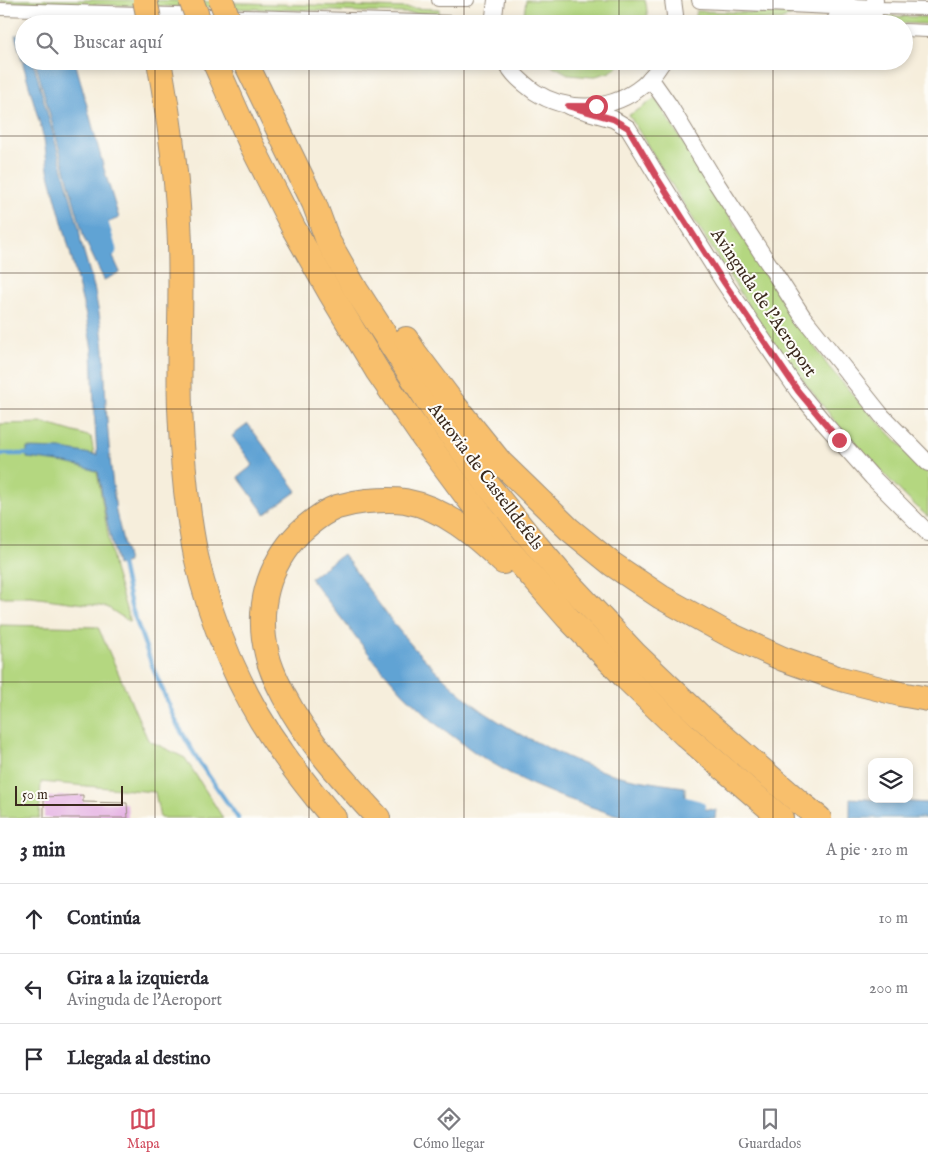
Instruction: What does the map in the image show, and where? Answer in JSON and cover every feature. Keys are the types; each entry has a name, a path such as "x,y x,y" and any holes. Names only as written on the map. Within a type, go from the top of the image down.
{"highway":[{"path":"145,0 148,15"},
{"path":"191,0 197,15"},
{"path":"221,0 227,15"},
{"path":"161,70 169,116 178,194 180,246 180,407 186,490 196,556 208,602 242,687 266,731 300,777 334,818"},
{"name":"Autovia de Castelldefels","path":"218,70 251,144 294,229 331,294 378,372 465,494 506,547 568,618 626,678 685,735 781,818"},
{"name":"Autovia de Castelldefels","path":"248,70 314,203 328,241 356,290 442,423 487,484 571,586 635,654 701,717 819,818"},
{"path":"314,203 340,235 415,353 455,406 500,462 569,530 612,564 661,597 726,633 783,659 837,678 928,699"},
{"path":"378,818 349,787 318,749 293,713 275,679 267,656 262,630 263,608 267,588 274,568 295,538 311,522 336,508 362,502 383,500 405,501 430,508 481,540 520,578 568,618"}],"street":[{"path":"438,0 468,0"},
{"path":"494,15 496,0"},
{"path":"673,0 675,15"},
{"path":"700,0 864,11 928,9"},
{"path":"0,10 189,15"},
{"path":"846,15 864,11"},
{"path":"913,30 928,31"},
{"name":"Avinguda de l'Aeroport","path":"512,70 523,84 545,98 613,119 628,128 723,281 798,391 872,477 928,533"},
{"path":"568,106 596,106 620,100 638,89 656,70"},
{"name":"Avinguda de l'Aeroport","path":"650,78 669,105 716,184 803,317 882,416 928,463"}],"green space":[{"path":"0,0 148,0 439,9 439,14 0,2"},
{"path":"526,0 645,0 647,12 647,15 524,15"},
{"path":"696,11 794,14 792,15 696,15"},
{"path":"913,17 928,17 928,24 913,24"},
{"path":"561,70 613,70 592,77 570,75"},
{"path":"655,98 788,309 828,366 861,404 928,473 928,517 905,496 837,424 762,327 629,115"},
{"path":"44,423 91,437 114,569 130,622 107,607 31,597 0,597 0,424"},
{"path":"0,625 98,627 148,740 185,758 223,818 160,818 155,792 41,782 39,818 0,818"}],"water":[{"path":"25,70 35,70 79,228 101,324 110,459 116,512 128,562 117,565 98,472 72,464 27,458 27,448 62,449 97,455 92,350 86,316 48,170 44,139"},
{"path":"37,70 77,70 119,218 99,226 120,272 104,280 84,238"},
{"path":"248,424 297,491 265,514 238,477 253,465 232,436"},
{"path":"343,554 404,637 448,682 484,712 533,741 596,769 629,778 685,787 685,807 716,810 715,818 633,818 609,813 559,796 521,780 477,754 436,724 403,693 373,659 310,578"},
{"path":"850,798 868,799 868,803 928,803 928,818 850,818"}],"building":[{"path":"83,795 83,802 127,803 128,818 44,818 44,797"}],"waterway":[{"path":"96,207 109,250"},
{"path":"0,454 31,454"},
{"path":"121,560 131,606 152,665 177,724 199,762 238,818"},
{"path":"665,799 698,808"}],"route":[{"path":"596,106 568,106 613,119 628,128 723,281 798,391 839,440"}]}
